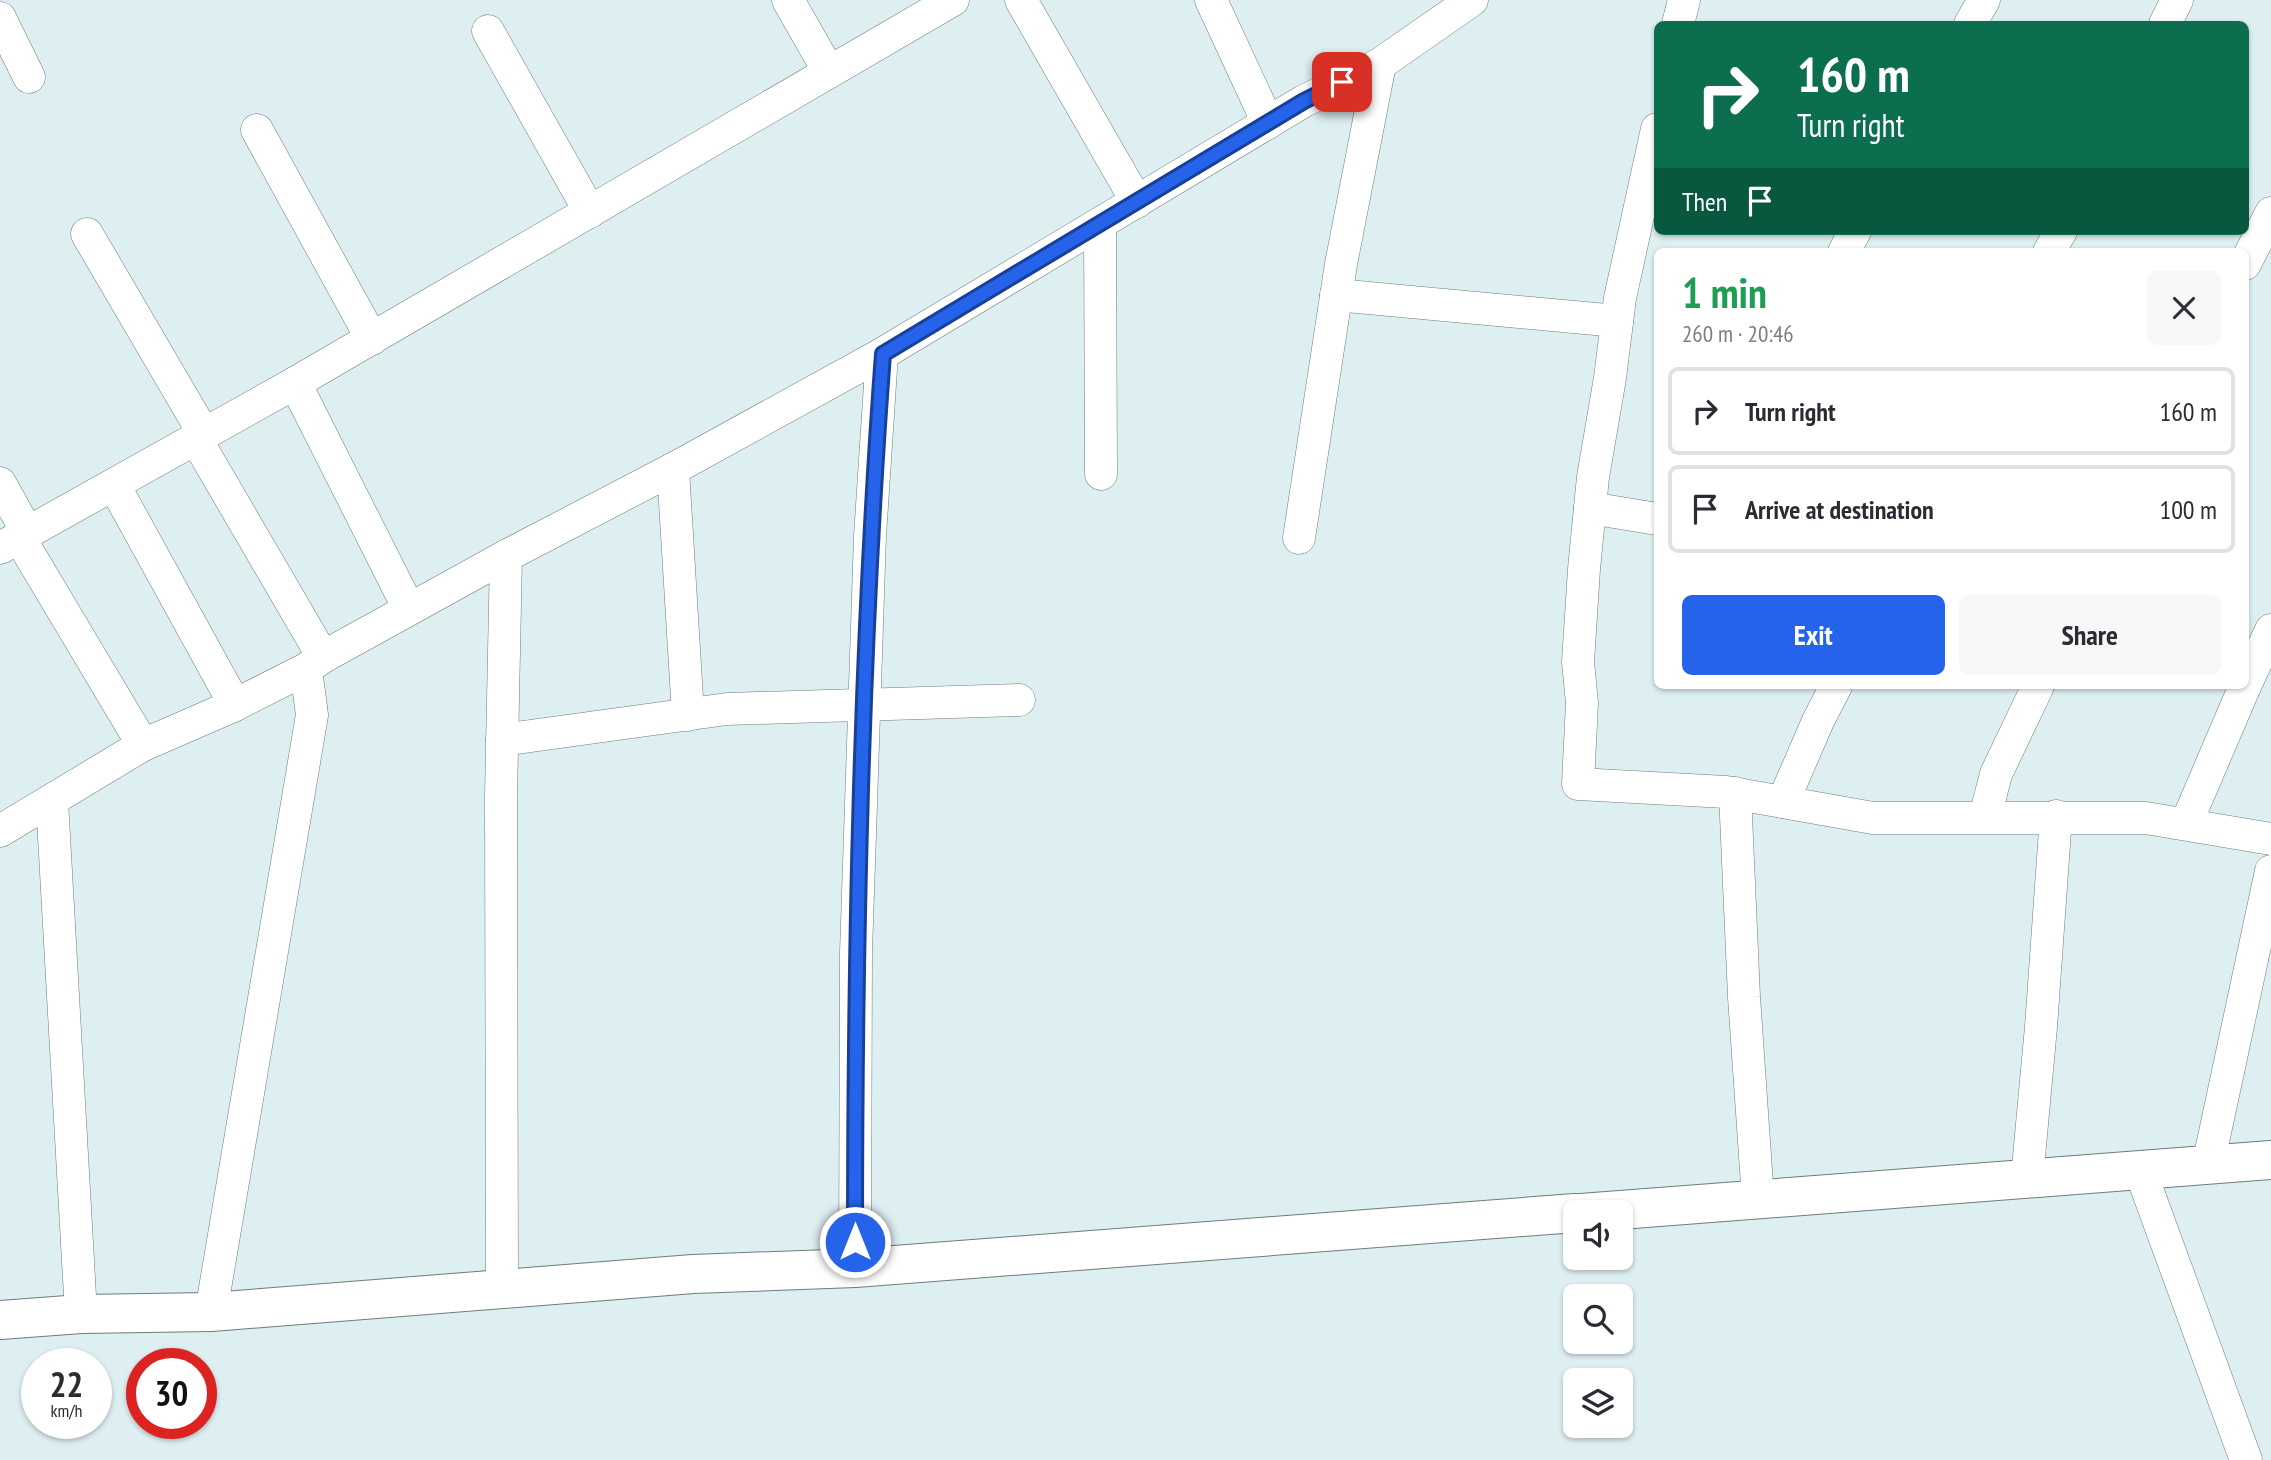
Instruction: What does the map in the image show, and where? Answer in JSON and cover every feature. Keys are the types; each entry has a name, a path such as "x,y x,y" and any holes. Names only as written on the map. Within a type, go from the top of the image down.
{"street":[{"path":"788,0 829,72"},
{"path":"1021,0 1138,202"},
{"path":"1211,0 1268,123"},
{"path":"0,831 143,745 235,705 883,354 1304,101 1380,64 1472,0"},
{"path":"1679,21 1684,0"},
{"path":"1972,21 1984,0"},
{"path":"2166,21 2177,0"},
{"path":"16,539 372,339 829,72 933,5"},
{"path":"0,18 29,77"},
{"path":"488,32 590,212"},
{"path":"1298,538 1336,295 1380,64"},
{"path":"257,131 372,339"},
{"path":"1654,143 1620,298 1590,508 1578,662 1582,703 1578,784 1735,793 1874,818 2146,818 2271,839"},
{"path":"2249,256 2271,213"},
{"path":"1100,225 1101,474"},
{"path":"88,234 200,437 314,663 312,715 211,1312"},
{"path":"1336,295 1617,321"},
{"path":"855,1268 856,953 870,536 883,354"},
{"path":"295,383 409,609"},
{"path":"673,469 688,715"},
{"path":"0,483 16,539 143,745"},
{"path":"114,485 235,705"},
{"path":"1590,508 1654,519"},
{"path":"502,1291 502,740 506,556"},
{"path":"2249,677 2271,630"},
{"path":"1783,802 1834,689"},
{"path":"1985,817 1996,774 2037,689"},
{"path":"2186,824 2244,689"},
{"path":"502,740 727,709 1019,700"},
{"path":"1735,793 1744,997 1758,1199"},
{"path":"52,800 81,1314"},
{"path":"2027,1178 2056,816"},
{"path":"2208,1165 2271,871"},
{"path":"1633,1209 2271,1160"},
{"path":"2140,1170 2246,1460"},
{"path":"0,1320 81,1314 211,1312 693,1274 855,1268 1563,1214"}],"route":[{"path":"855,1242 856,953 870,536 883,354 1304,101 1342,82"}]}
